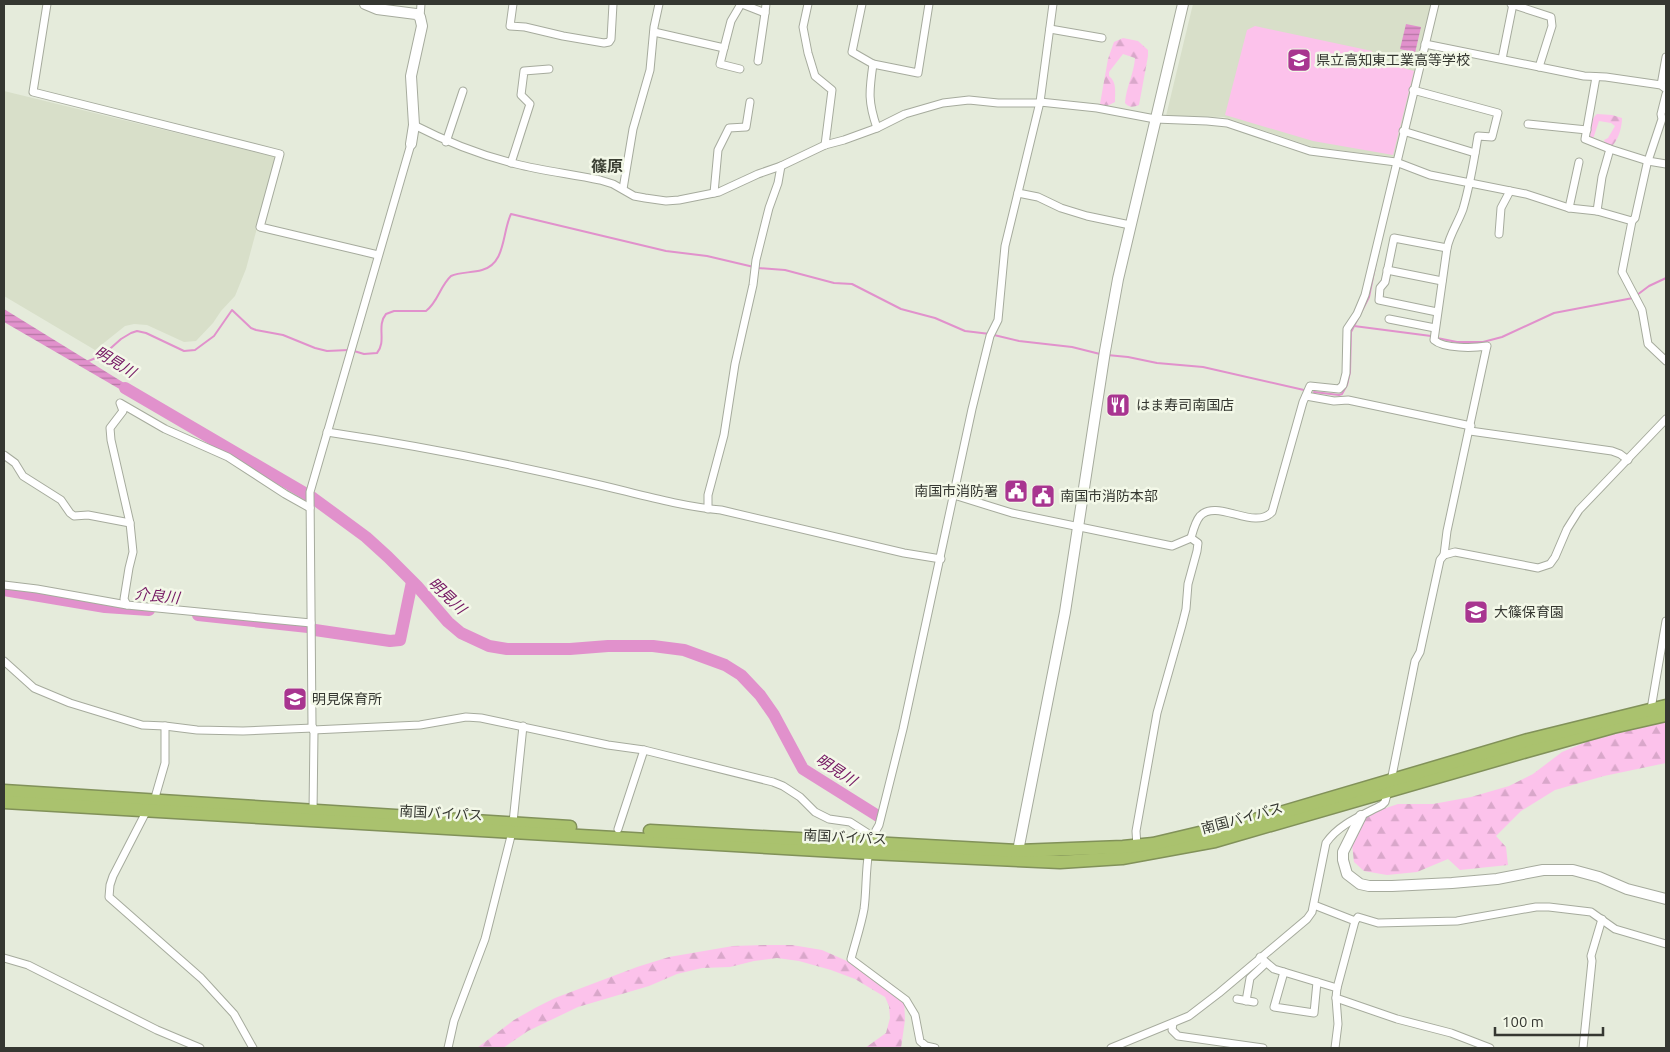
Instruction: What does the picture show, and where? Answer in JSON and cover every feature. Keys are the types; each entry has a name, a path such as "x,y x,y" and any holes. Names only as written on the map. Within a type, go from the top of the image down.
{"highway":[{"name":"南国バイパス","path":"1389,787 1528,740 1666,706"},
{"name":"南国バイパス","path":"512,828 618,829 871,844 1017,856 1060,862 1138,850 1666,715"},
{"name":"南国バイパス","path":"4,791 151,806"},
{"name":"南国バイパス","path":"4,802 151,806 512,828 871,844"}],"street":[{"path":"47,4 33,92 280,154 260,226 378,255"},
{"path":"364,4 377,9 416,14 420,17"},
{"path":"313,816 310,492 411,144 414,125 410,84 422,26 420,17 421,4"},
{"path":"513,4 510,26 525,27 604,43 609,42 611,38 613,4"},
{"path":"623,189 633,129 650,70 659,4"},
{"path":"740,69 720,64 731,21 741,4 765,13"},
{"path":"758,61 766,4"},
{"path":"808,4 803,27 808,53 815,76 832,90 825,145"},
{"path":"862,4 852,52 873,64 918,73 930,4"},
{"path":"935,1048 926,1046 920,1041 915,1015 906,1000 851,959 864,909 871,844 882,816 991,334 998,320 1005,246 1040,102 1053,4"},
{"path":"1017,856 1065,612 1104,354 1118,279 1183,4"},
{"path":"954,496 1012,513 1172,546 1191,538 1196,523 1207,512 1219,511 1258,519 1267,517 1272,512 1310,386 1339,389 1343,385 1347,368 1347,329 1357,314 1365,295 1435,4"},
{"path":"1502,60 1512,4 1550,17 1552,26 1540,67"},
{"path":"1050,29 1102,38"},
{"path":"654,32 724,48"},
{"path":"1425,44 1584,76 1606,76 1664,87 1666,57"},
{"path":"873,64 869,91 870,107 877,128"},
{"path":"511,163 530,104 521,95 524,71 549,69"},
{"path":"1596,77 1585,139 1648,161 1666,164"},
{"path":"446,142 463,90"},
{"path":"1111,1048 1189,1016 1308,919 1314,905 1326,844 1342,826 1382,805 1389,787 1415,661 1420,652 1440,560 1444,555 1447,531 1471,428 1487,346 1449,346 1434,340 1447,248 1449,238 1459,219 1469,183 1478,136 1492,137 1498,113 1414,90"},
{"path":"1666,94 1661,114 1662,118 1648,161 1635,218 1632,221 1622,270 1624,278 1643,314 1648,344 1666,361"},
{"path":"414,125 446,142 511,163 600,180 623,189 634,196 666,201 714,193 781,166 825,145 877,128 905,114 942,104 969,100 998,103 1040,102 1097,108 1155,119 1208,120 1227,123 1310,151 1396,162 1430,175 1526,194 1569,208 1597,211 1632,221"},
{"path":"714,193 718,150 729,128 746,127 750,102"},
{"path":"1528,124 1587,130"},
{"path":"1403,131 1475,153"},
{"path":"1597,211 1602,177 1610,149"},
{"path":"1569,208 1579,162"},
{"path":"708,508 708,494 724,436 735,364 753,285 755,267 781,166"},
{"path":"1499,234 1502,208 1510,191"},
{"path":"1018,193 1038,197 1061,208 1087,216 1130,225"},
{"path":"1437,312 1379,300 1380,288 1385,282 1394,238 1447,248"},
{"path":"1387,270 1442,281"},
{"path":"1389,319 1435,328"},
{"path":"1306,396 1334,401 1348,400 1471,428 1612,451 1628,460"},
{"path":"127,605 124,599 133,552 130,523 110,434 112,422 123,411 120,403 165,429 228,457 285,494 310,505"},
{"path":"1444,555 1455,552 1538,568 1546,566 1555,557 1567,529 1579,510 1666,419"},
{"path":"326,432 427,448 691,506 721,510 904,553 941,559"},
{"path":"4,455 16,463 24,476 61,500 74,516 88,515 130,523"},
{"path":"1138,850 1136,831 1157,712 1186,609 1188,584 1197,551 1198,543 1191,538"},
{"path":"4,585 127,605 311,623"},
{"path":"1651,709 1666,621"},
{"path":"4,661 34,688 70,703 142,725 196,730 243,731 420,725 466,717 523,726 644,750 773,782 800,797 815,812 829,819 850,822 871,844"},
{"path":"165,726 165,763 151,806 113,876 109,896 201,978 234,1014 254,1048"},
{"path":"448,1048 454,1021 484,939 512,828 523,726"},
{"path":"618,829 644,750"},
{"path":"1361,816 1343,852 1342,860 1347,874 1360,884 1392,886 1452,883 1497,879 1543,870 1565,870 1585,872 1627,889 1666,899"},
{"path":"1314,905 1354,921"},
{"path":"1336,1048 1338,1024 1337,988 1354,921 1358,917 1378,924 1457,920 1549,906 1591,912 1615,929 1666,944"},
{"path":"1582,1048 1592,962 1591,956 1602,919"},
{"path":"1260,957 1274,968 1337,988"},
{"path":"4,958 28,965 157,1030 200,1048"},
{"path":"1237,999 1250,1002 1250,978 1266,963"},
{"path":"1284,972 1274,1007 1314,1013 1317,982"},
{"path":"1336,998 1396,1018 1451,1032 1490,1048"},
{"path":"1173,1023 1172,1030 1178,1036 1263,1048"}],"shaded area":[{"name":"県立高知東工業高等学校","path":"1193,4 1433,4 1395,157 1313,147 1224,117 1166,116"},
{"path":"1406,24 1421,27 1415,53 1400,49"},
{"path":"4,91 276,157 246,269 235,296 196,341 184,342 147,325 134,324 125,326 95,350 4,296"},
{"path":"4,309 142,394 135,398 4,322"}],"green space":[{"path":"1255,26 1372,51 1371,59 1414,71 1393,155 1313,141 1225,115 1247,30"},
{"path":"1123,38 1138,41 1148,50 1139,105 1131,107 1125,103 1135,58 1123,54 1109,72 1109,76 1114,84 1115,102 1105,107 1100,104 1108,59 1114,42"},
{"path":"1597,114 1622,118 1619,134 1612,146 1606,145 1604,140 1608,138 1615,126 1611,123 1599,121 1593,139 1589,137 1591,124"},
{"path":"1666,721 1666,763 1604,776 1555,790 1521,811 1496,836 1506,847 1508,865 1460,870 1448,859 1417,872 1387,875 1364,871 1354,862 1352,844 1359,826 1371,813 1398,804 1433,804 1471,797 1509,786 1533,774 1562,752 1589,741"},
{"path":"792,945 822,950 874,973 893,985 904,998 905,1020 901,1048 865,1048 886,1033 890,1018 889,1006 885,997 855,979 831,970 799,961 777,958 730,967 702,968 677,974 649,986 578,1007 528,1031 503,1048 477,1048 514,1020 535,1008 555,998 637,967 669,957 733,946"}],"waterway":[{"path":"354,351 364,354 377,353 381,344 382,323 386,314 394,311 426,311 451,276 490,267 499,254 511,214 666,251 707,256 758,268 785,270 834,283 852,284 901,309 935,318 965,331 990,334"},
{"path":"1314,392 1339,395 1342,394 1347,385 1350,372 1351,332 1369,297 1376,262"},
{"path":"1437,338 1457,342 1483,342 1502,337 1554,313 1633,298 1649,286 1666,278"},
{"path":"86,362 103,355 121,339 137,331 146,333 184,351 195,350 214,336 232,310 251,328 256,330 283,335 327,351 349,350"},
{"path":"1354,326 1431,336"},
{"path":"994,335 1019,341 1072,347 1100,354"},
{"path":"1107,355 1157,363 1203,367 1304,390"},
{"name":"明見川","path":"125,388 313,498 366,537 388,557 417,586 448,622 461,633 489,646 507,649 653,646 684,650 725,665 741,675 760,695 774,715 803,769 878,816"},
{"name":"介良川","path":"315,630 390,641 400,640 412,582"},
{"name":"介良川","path":"4,590 105,607 149,610"},
{"name":"介良川","path":"198,615 308,627"}],"place":[{"name":"県立高知東工業高等学校","path":"1299,60"},
{"name":"はま寿司南国店","path":"1118,405"},
{"name":"南国市消防署","path":"1016,491"},
{"name":"南国市消防本部","path":"1043,496"},
{"name":"大篠保育園","path":"1476,612"},
{"name":"明見保育所","path":"295,699"}],"district":[{"name":"篠原","path":"607,166"}]}
